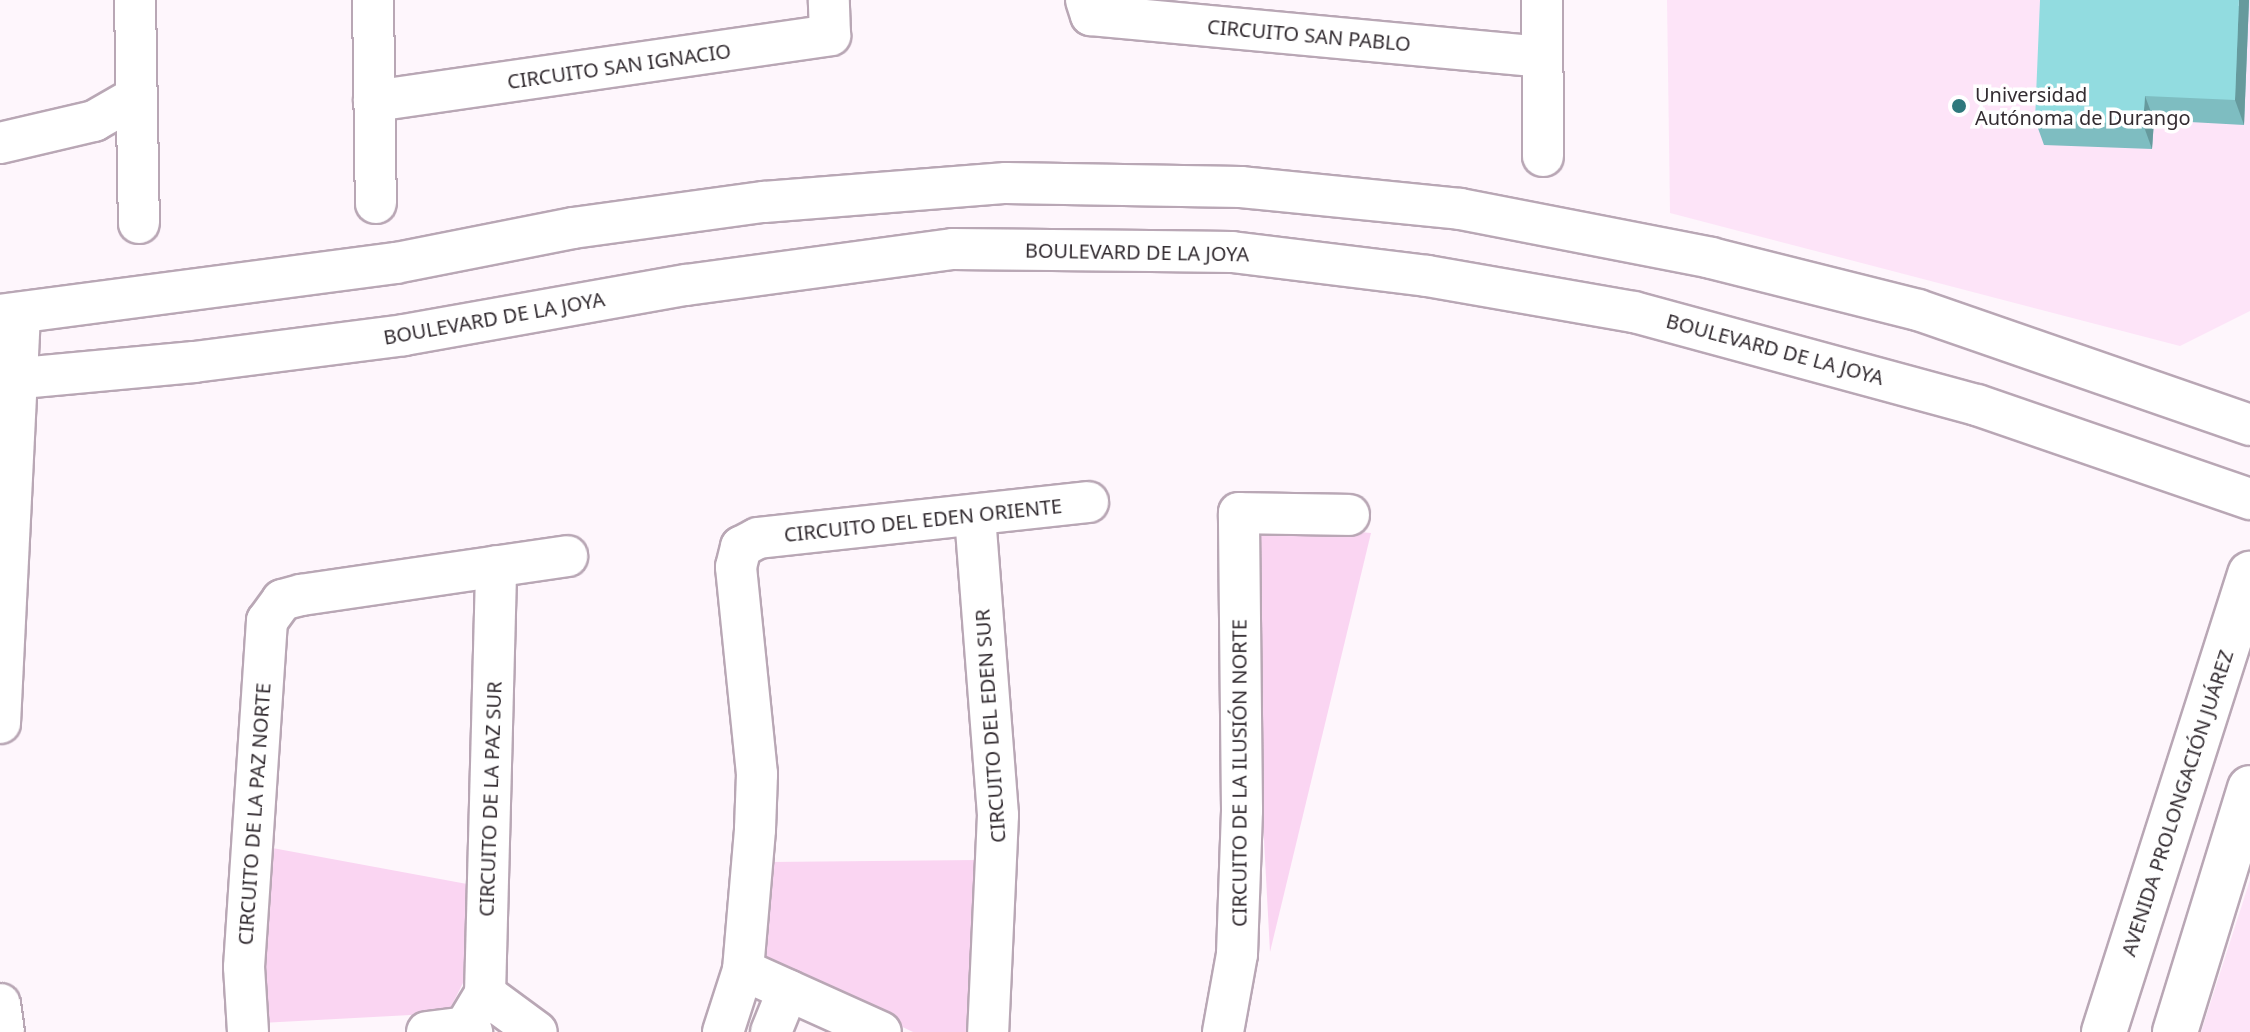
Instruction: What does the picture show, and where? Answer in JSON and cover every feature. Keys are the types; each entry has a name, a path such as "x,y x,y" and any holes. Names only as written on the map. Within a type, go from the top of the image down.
{"main road":[{"name":"AVENIDA PROLONGACIÓN JUÁREZ","path":"2104,1032 2250,574"},
{"path":"2175,1032 2250,788"}],"street":[{"path":"135,0 139,223"},
{"path":"373,0 376,203"},
{"name":"CIRCUITO SAN IGNACIO","path":"374,101 830,35 829,0"},
{"name":"CIRCUITO SAN PABLO","path":"1086,0 1091,15 1542,57"},
{"path":"1542,0 1543,156"},
{"path":"0,143 94,121 136,97"},
{"path":"0,723 10,314 396,263 573,228 764,202 1006,183 1227,186 1339,193 1460,209 1711,258 1918,310 2250,425"},
{"name":"BOULEVARD DE LA JOYA","path":"8,379 194,362 404,335 686,285 953,249 1232,252 1427,276 1634,312 1977,405 2250,499"},
{"name":"CIRCUITO DEL EDEN ORIENTE","path":"743,970 757,774 736,555 758,538 1088,502"},
{"name":"CIRCUITO DE LA ILUSIÓN NORTE","path":"1223,1032 1237,954 1242,810 1239,513 1349,515"},
{"name":"CIRCUITO DEL EDEN SUR","path":"975,516 998,815 988,1032"},
{"path":"496,566 567,556"},
{"name":"CIRCUITO DE LA PAZ NORTE","path":"248,1032 244,967 267,621 282,600 496,566"},
{"name":"CIRCUITO DE LA PAZ SUR","path":"462,1021 496,566"},
{"path":"723,1032 743,970 881,1032"},
{"path":"771,1032 788,990"},
{"path":"0,1004 4,1032"},
{"path":"462,1021 537,1032"}],"shaded area":[{"name":"Universidad Autónoma de Durango","path":"1667,0 2250,0 2250,311 2180,346 1670,213"},
{"path":"1247,522 1371,533 1270,952"},
{"path":"267,847 467,884 463,983 448,1013 261,1023"},
{"path":"977,860 966,1032 913,1032 760,959 769,862"},
{"path":"2250,880 2250,1032 2201,1032"}],"building":[{"path":"2040,0 2239,0 2235,100 2145,96 2143,124 2035,120"}],"place":[{"name":"Universidad Autónoma de Durango","path":"1959,106"}]}
